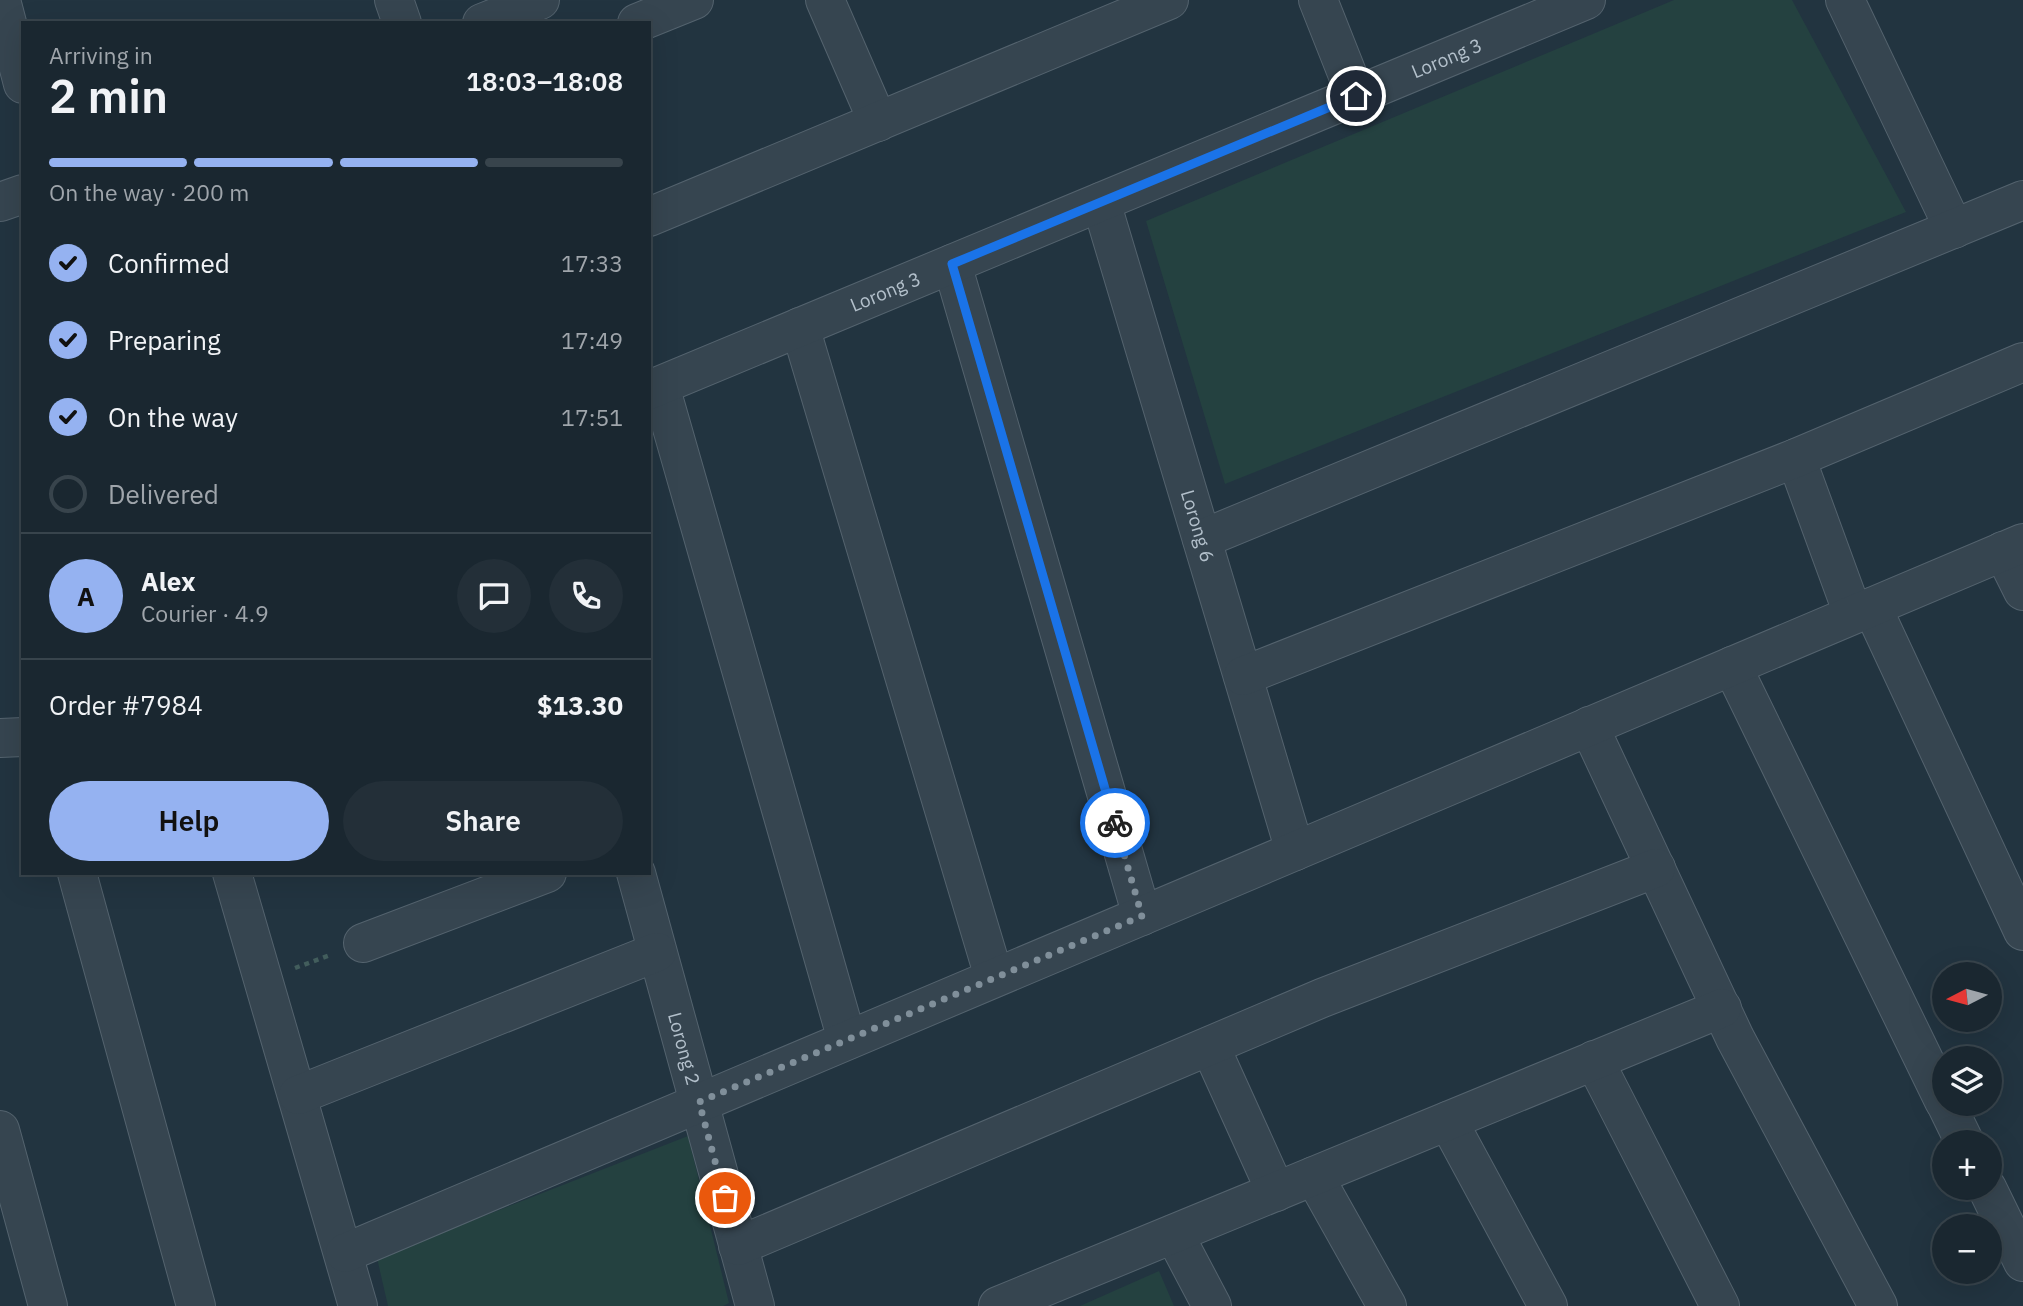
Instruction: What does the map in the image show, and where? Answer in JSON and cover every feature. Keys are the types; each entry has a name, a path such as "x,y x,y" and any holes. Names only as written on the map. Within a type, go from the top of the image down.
{"street":[{"path":"394,0 401,21"},
{"path":"487,21 540,0"},
{"path":"642,21 694,0"},
{"path":"825,0 878,122"},
{"path":"651,216 1169,0"},
{"path":"1318,0 1356,96"},
{"name":"Lorong 3","path":"654,388 1586,0"},
{"path":"1845,0 1954,229"},
{"path":"11,3 21,70"},
{"path":"0,202 21,195"},
{"path":"1202,539 2023,200"},
{"name":"Lorong 6","path":"1101,202 1295,851"},
{"path":"952,264 1142,916"},
{"path":"800,327 994,977"},
{"path":"1242,676 1796,457 2023,362"},
{"path":"654,388 847,1040"},
{"path":"1796,457 1862,611 2023,931"},
{"path":"345,1253 2013,547 2023,590"},
{"path":"1732,666 1932,1076"},
{"path":"1589,726 1722,1008 1878,1306"},
{"path":"0,738 21,737"},
{"path":"738,1247 1321,998 1656,868"},
{"path":"78,875 196,1306"},
{"path":"233,875 345,1253 358,1306"},
{"path":"363,943 542,875"},
{"name":"Lorong 2","path":"637,875 755,1306"},
{"path":"298,1095 657,952"},
{"path":"998,1306 1722,1008"},
{"path":"1210,1046 1276,1192"},
{"path":"1594,1060 1720,1306"},
{"path":"1448,1121 1548,1306"},
{"path":"0,1130 48,1306"},
{"path":"1314,1176 1387,1306"},
{"path":"1993,1200 2023,1262"},
{"path":"1174,1234 1212,1306"}],"path":[{"path":"263,979 363,943"}],"green space":[{"path":"1674,0 1792,0 1906,212 1225,484 1146,221"},
{"path":"688,1136 729,1303 723,1306 388,1306 377,1258"},
{"path":"1159,1271 1174,1306 1080,1306"}],"way so far":[{"path":"725,1198 699,1102 1142,916 1115,823"}],"route":[{"path":"1115,823 952,264 1356,96"}]}
